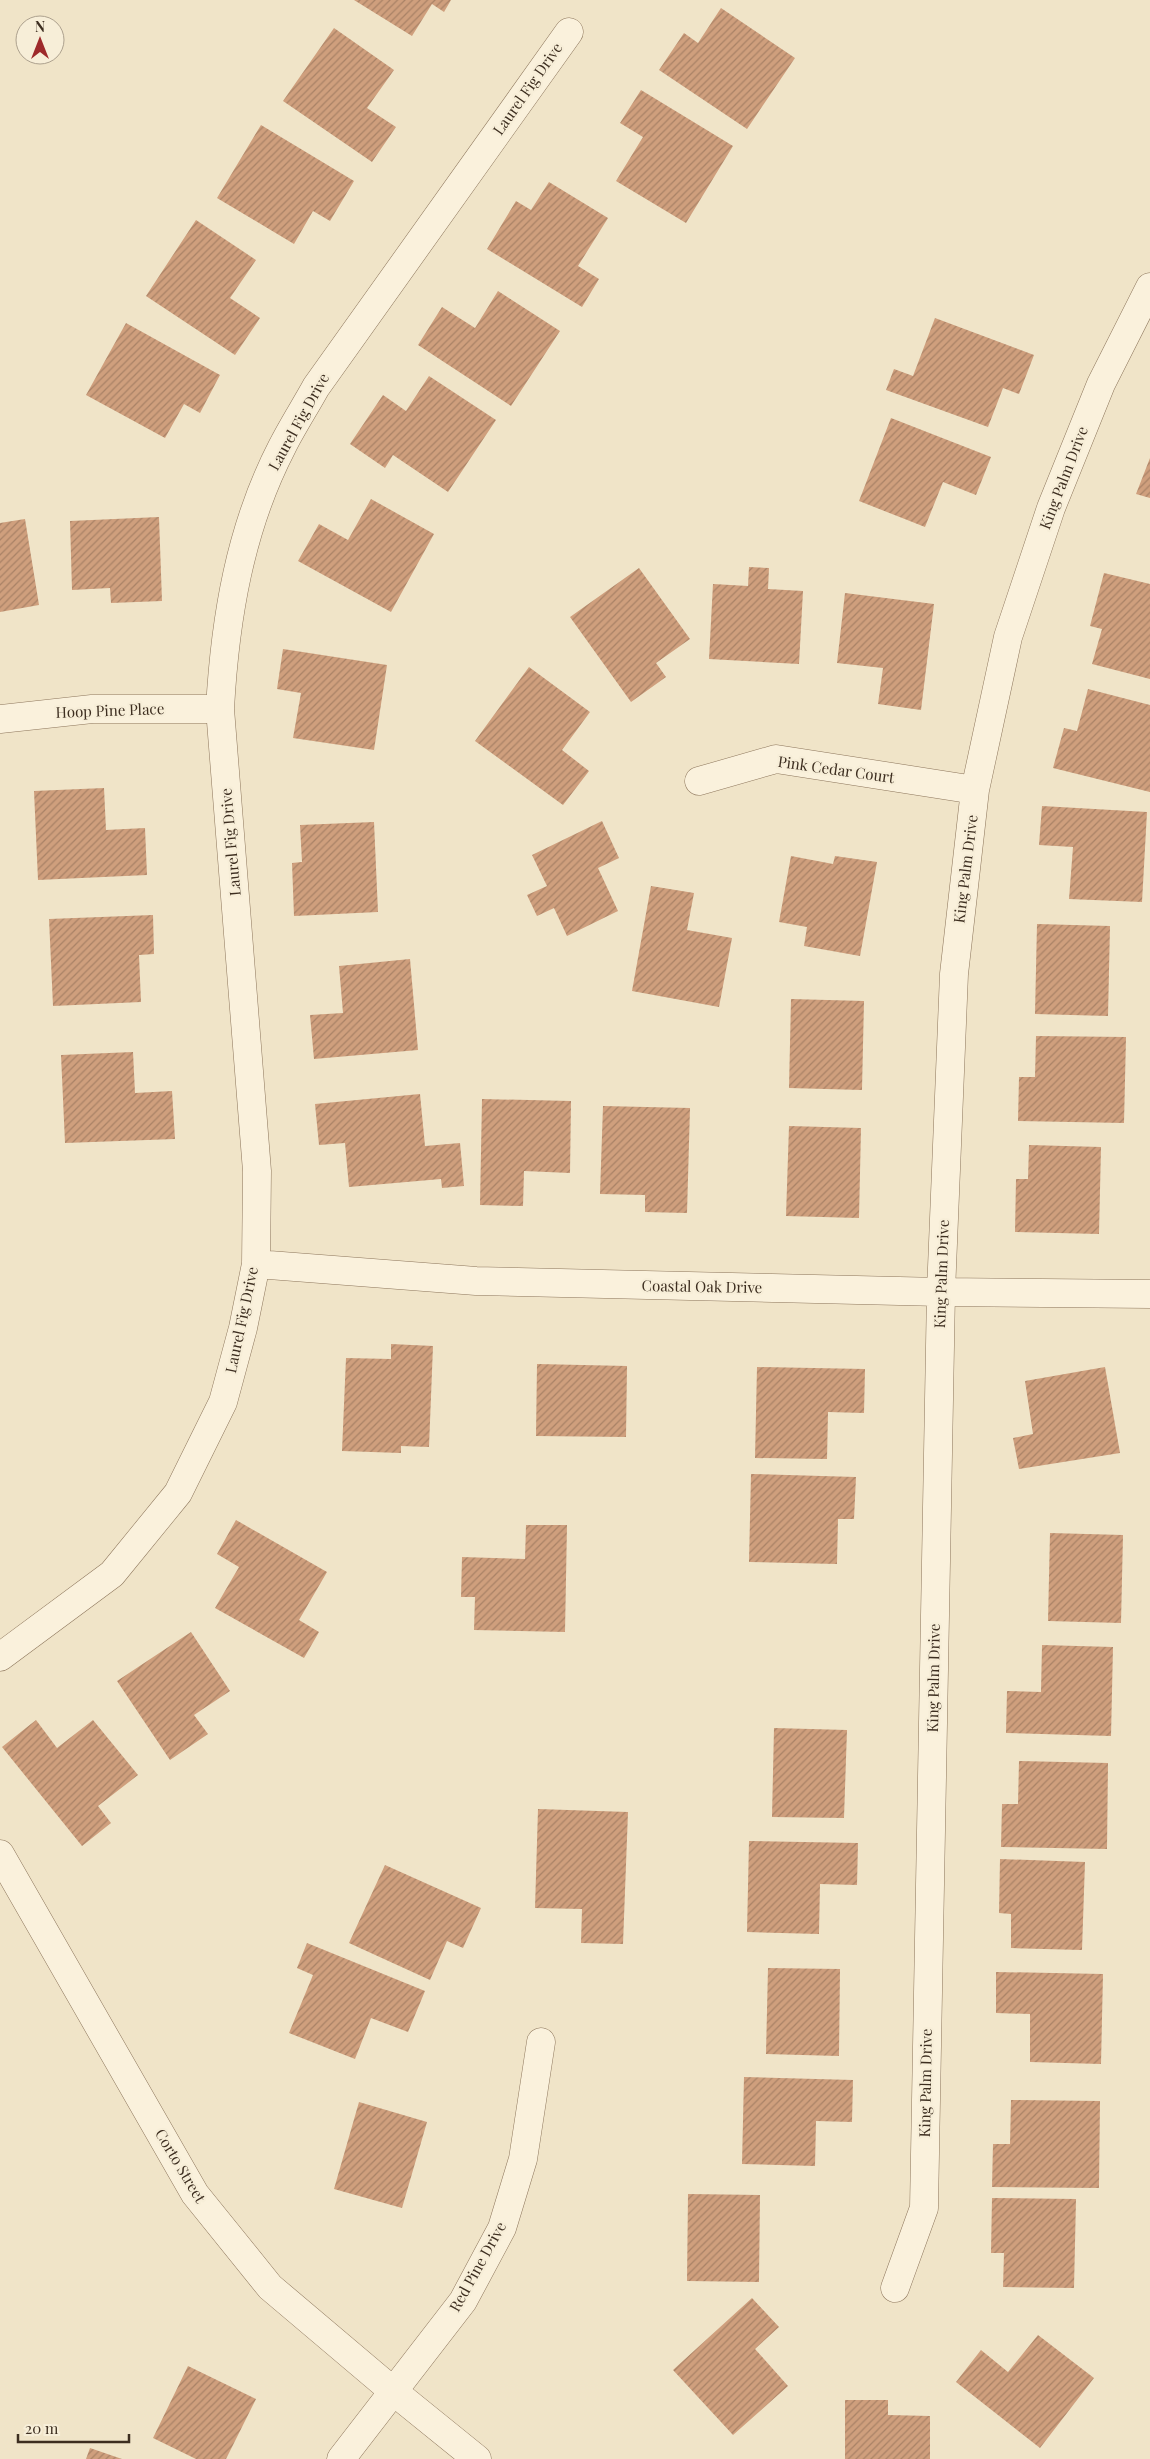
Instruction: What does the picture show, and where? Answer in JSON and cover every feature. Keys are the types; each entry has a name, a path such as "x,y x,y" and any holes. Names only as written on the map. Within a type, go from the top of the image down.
{"street":[{"name":"Laurel Fig Drive","path":"0,1657 112,1574 178,1493 223,1402 243,1328 256,1264 257,1171 220,709 224,647 235,578 258,502 282,448 316,387 569,32"},
{"name":"King Palm Drive","path":"895,2288 924,2208 941,1292 954,974 975,790 1008,637 1051,508 1101,384 1150,287"},
{"name":"Hoop Pine Place","path":"0,719 92,709 220,709"},
{"name":"Pink Cedar Court","path":"698,781 776,759 975,790"},
{"name":"Coastal Oak Drive","path":"256,1264 476,1281 941,1292 1150,1294"},
{"name":"Corto Street","path":"0,1854 195,2194 270,2287 477,2459"},
{"name":"Red Pine Drive","path":"341,2459 463,2301 502,2228 523,2159 541,2042"}],"building":[{"path":"354,0 451,0 444,12 432,4 412,36"},
{"path":"721,8 795,58 747,129 659,70 684,33 698,43"},
{"path":"334,28 394,70 367,108 396,127 372,162 283,101"},
{"path":"641,90 733,146 686,223 616,181 643,137 620,123"},
{"path":"261,125 354,181 330,221 313,211 294,244 217,198"},
{"path":"549,182 608,218 578,266 599,279 582,307 487,249 516,201 531,210"},
{"path":"196,220 256,260 230,298 260,318 235,355 146,296"},
{"path":"498,291 560,331 511,406 418,345 442,307 475,328"},
{"path":"935,318 1034,355 1019,394 1003,388 988,427 886,390 894,369 913,376"},
{"path":"126,323 220,375 200,413 184,404 165,438 86,395"},
{"path":"429,376 496,420 448,492 393,455 385,468 350,444 383,395 406,411"},
{"path":"891,418 991,457 976,495 943,482 925,527 859,501"},
{"path":"1150,458 1150,498 1136,494"},
{"path":"371,499 434,534 391,612 298,561 319,524 348,540"},
{"path":"159,517 162,601 111,603 110,588 72,590 70,521"},
{"path":"25,519 39,605 0,612 0,523"},
{"path":"749,567 769,568 768,589 803,591 799,664 709,659 713,584 748,586"},
{"path":"639,568 690,639 656,663 666,677 631,702 570,617"},
{"path":"1104,573 1150,584 1150,679 1092,664 1102,629 1090,626"},
{"path":"845,593 934,604 921,710 878,704 883,668 837,663"},
{"path":"283,649 387,665 374,750 293,738 301,693 277,689"},
{"path":"529,667 590,712 562,750 589,771 563,805 475,741"},
{"path":"1088,689 1150,705 1150,792 1053,768 1064,728 1077,731"},
{"path":"104,788 106,830 145,828 147,875 38,880 34,791"},
{"path":"1042,806 1147,812 1142,902 1069,899 1073,847 1039,845"},
{"path":"602,821 619,858 598,868 618,911 567,936 554,908 537,916 527,895 547,886 532,855"},
{"path":"374,822 378,912 294,916 292,863 302,862 300,825"},
{"path":"791,856 833,864 835,856 877,862 860,956 804,946 807,927 779,922"},
{"path":"651,886 694,893 687,930 732,938 719,1007 632,991"},
{"path":"153,915 154,954 139,955 141,1002 53,1006 49,919"},
{"path":"1037,924 1110,926 1108,1016 1035,1014"},
{"path":"410,959 418,1050 314,1059 310,1015 343,1013 339,966"},
{"path":"791,999 864,1001 862,1090 789,1088"},
{"path":"1036,1036 1126,1037 1124,1123 1018,1121 1019,1077 1035,1077"},
{"path":"133,1052 135,1093 172,1091 175,1139 65,1143 61,1055"},
{"path":"420,1094 425,1146 460,1143 464,1186 442,1188 441,1179 349,1187 345,1143 319,1145 315,1104"},
{"path":"482,1099 571,1101 570,1173 524,1171 523,1206 480,1205"},
{"path":"603,1106 690,1108 687,1213 645,1212 645,1195 600,1194"},
{"path":"789,1126 861,1128 859,1218 786,1216"},
{"path":"1029,1145 1101,1147 1099,1234 1015,1232 1016,1179 1028,1179"},
{"path":"391,1344 433,1346 429,1447 401,1446 401,1453 342,1451 346,1358 391,1359"},
{"path":"537,1364 627,1366 626,1437 536,1436"},
{"path":"757,1367 865,1369 864,1413 828,1412 827,1459 755,1458"},
{"path":"1105,1367 1120,1453 1019,1469 1013,1438 1033,1434 1025,1381"},
{"path":"751,1474 856,1477 854,1519 838,1519 837,1564 749,1562"},
{"path":"236,1520 327,1572 299,1620 319,1632 304,1658 215,1608 239,1567 217,1554"},
{"path":"526,1525 567,1525 565,1632 474,1630 475,1597 461,1597 462,1557 525,1559"},
{"path":"1050,1533 1123,1535 1121,1623 1048,1621"},
{"path":"191,1632 230,1691 194,1715 208,1734 170,1760 117,1681"},
{"path":"1042,1645 1113,1647 1111,1736 1006,1733 1007,1691 1041,1692"},
{"path":"36,1720 57,1748 93,1720 138,1775 98,1806 111,1823 82,1846 2,1747"},
{"path":"774,1728 847,1730 844,1818 772,1817"},
{"path":"1019,1761 1108,1763 1107,1849 1001,1847 1002,1804 1018,1804"},
{"path":"538,1809 628,1812 623,1944 581,1943 582,1909 535,1908"},
{"path":"749,1841 858,1843 857,1885 820,1884 819,1934 747,1932"},
{"path":"1000,1859 1085,1862 1082,1950 1011,1948 1011,1914 999,1913"},
{"path":"385,1865 481,1908 463,1948 447,1941 430,1980 349,1943"},
{"path":"307,1943 425,1991 408,2032 371,2018 355,2059 289,2033 313,1975 297,1968"},
{"path":"768,1968 840,1969 839,2056 766,2054"},
{"path":"996,1972 1103,1974 1101,2064 1030,2062 1030,2014 996,2013"},
{"path":"744,2077 853,2080 852,2122 816,2121 815,2166 742,2164"},
{"path":"1011,2100 1100,2101 1099,2188 992,2187 993,2144 1010,2144"},
{"path":"359,2102 427,2122 402,2208 334,2189"},
{"path":"688,2194 760,2195 759,2282 687,2281"},
{"path":"992,2198 1076,2199 1074,2288 1003,2287 1004,2253 991,2253"},
{"path":"752,2298 779,2327 755,2349 788,2386 733,2435 673,2370"},
{"path":"1038,2335 1094,2378 1040,2448 956,2382 981,2350 1008,2372"},
{"path":"188,2366 256,2399 226,2459 196,2459 153,2438"},
{"path":"845,2400 888,2400 888,2415 930,2416 930,2459 845,2459"},
{"path":"90,2448 122,2459 86,2459"}]}
